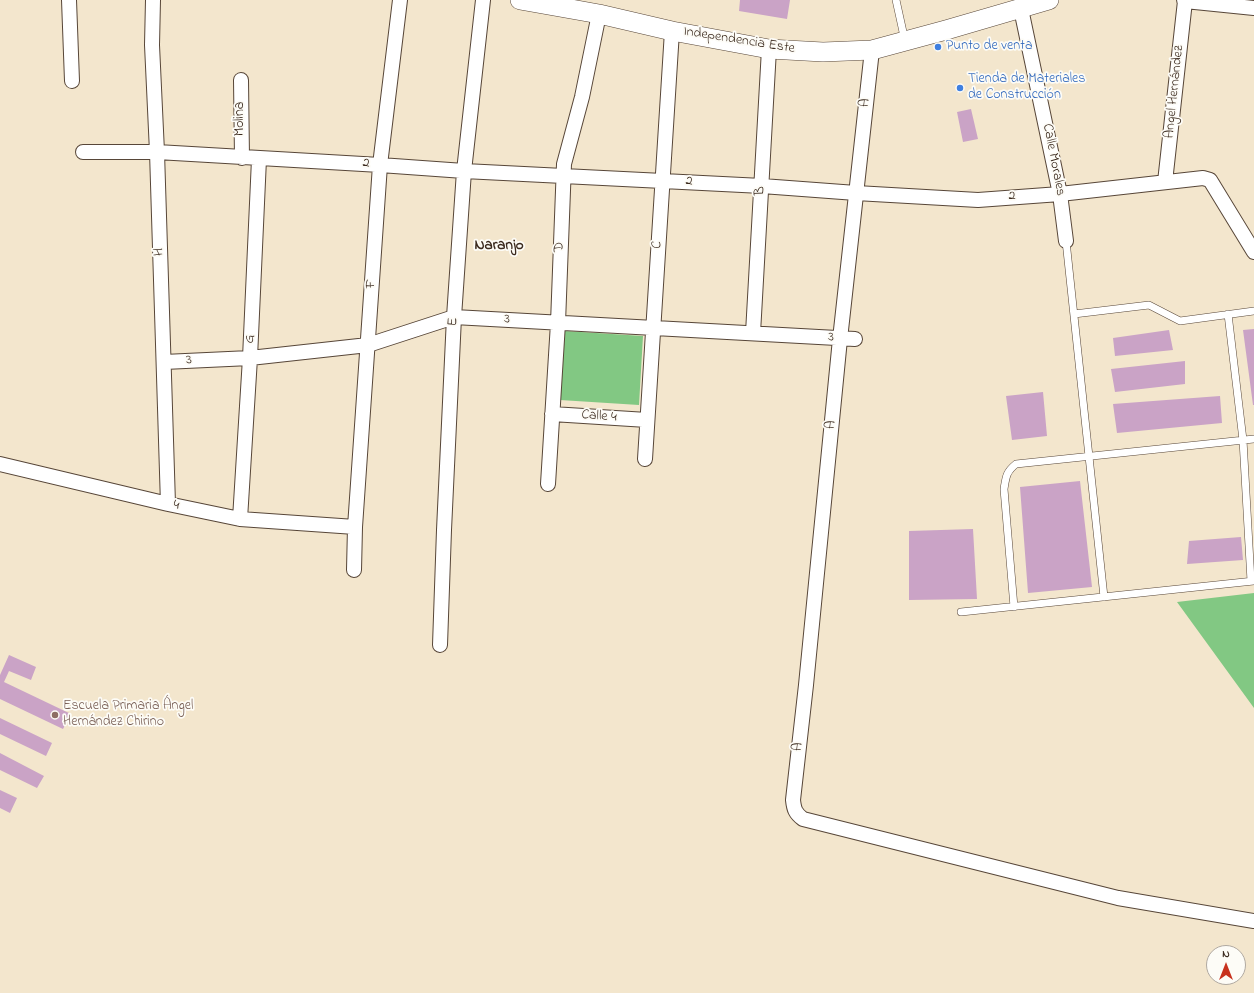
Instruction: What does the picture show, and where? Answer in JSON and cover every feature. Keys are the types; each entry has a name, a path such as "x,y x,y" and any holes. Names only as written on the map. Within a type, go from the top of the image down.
{"main road":[{"name":"Independencia Este","path":"520,0 590,9 672,30 769,49 823,52 872,50 1033,4"}],"street":[{"path":"69,0 72,81"},
{"name":"H","path":"153,0 152,45 157,152 168,504"},
{"name":"F","path":"354,570 355,527 380,165 400,0"},
{"name":"E","path":"440,645 454,317 464,171 483,0"},
{"path":"1184,0 1254,8"},
{"name":"Angel Hernández","path":"1165,182 1184,0"},
{"name":"Calle Morales","path":"1033,4 1066,241"},
{"name":"D","path":"548,484 558,322 564,164 582,97 590,9"},
{"name":"C","path":"645,459 672,30"},
{"name":"B","path":"753,334 769,49"},
{"name":"A","path":"872,50 840,339 806,685 793,800 796,814 802,819 1118,898 1254,921"},
{"name":"Molina","path":"241,80 242,158"},
{"name":"2","path":"83,152 157,152 464,171 762,186 978,200 1060,194 1203,178 1210,180 1254,252"},
{"name":"G","path":"240,519 250,358 259,159"},
{"name":"3","path":"164,362 250,358 368,345 454,317 856,339"},
{"name":"Calle 4","path":"552,414 647,420"},
{"name":"4","path":"0,464 168,504 240,519 355,527"}],"lane":[{"path":"896,0 905,41"},
{"path":"1066,241 1104,597"},
{"path":"1074,314 1149,305 1180,321 1254,311"},
{"path":"961,612 1252,581 1243,440 1228,314"},
{"path":"1014,606 1004,489 1006,476 1010,469 1016,464 1254,439"}],"green space":[{"path":"565,331 643,336 639,405 560,400"},
{"path":"1254,593 1254,708 1177,602"}],"building":[{"path":"740,0 790,0 787,19 739,11"},
{"path":"971,109 978,139 963,142 957,112"},
{"path":"1254,329 1254,405 1253,405 1243,330"},
{"path":"1169,330 1173,350 1115,356 1113,338"},
{"path":"1185,361 1185,384 1115,392 1111,369"},
{"path":"1043,392 1047,436 1012,440 1006,396"},
{"path":"1220,396 1222,423 1117,433 1113,404"},
{"path":"1080,481 1092,587 1028,593 1020,487"},
{"path":"973,529 977,599 909,600 909,531"},
{"path":"1241,537 1243,560 1187,564 1189,541"},
{"path":"9,655 36,667 31,680 9,671 4,682 71,714 63,729 0,699 0,675"},
{"path":"0,718 52,743 46,756 0,734"},
{"path":"0,753 44,776 37,788 0,770"},
{"path":"0,790 17,798 10,813 0,808"}],"place":[{"name":"Punto de venta","path":"938,47"},
{"name":"Tienda de Materiales de Construcción","path":"960,88"},
{"name":"Escuela Primaria Ángel Hernández Chirino","path":"55,715"}],"district":[{"name":"Naranjo","path":"499,247"}]}
